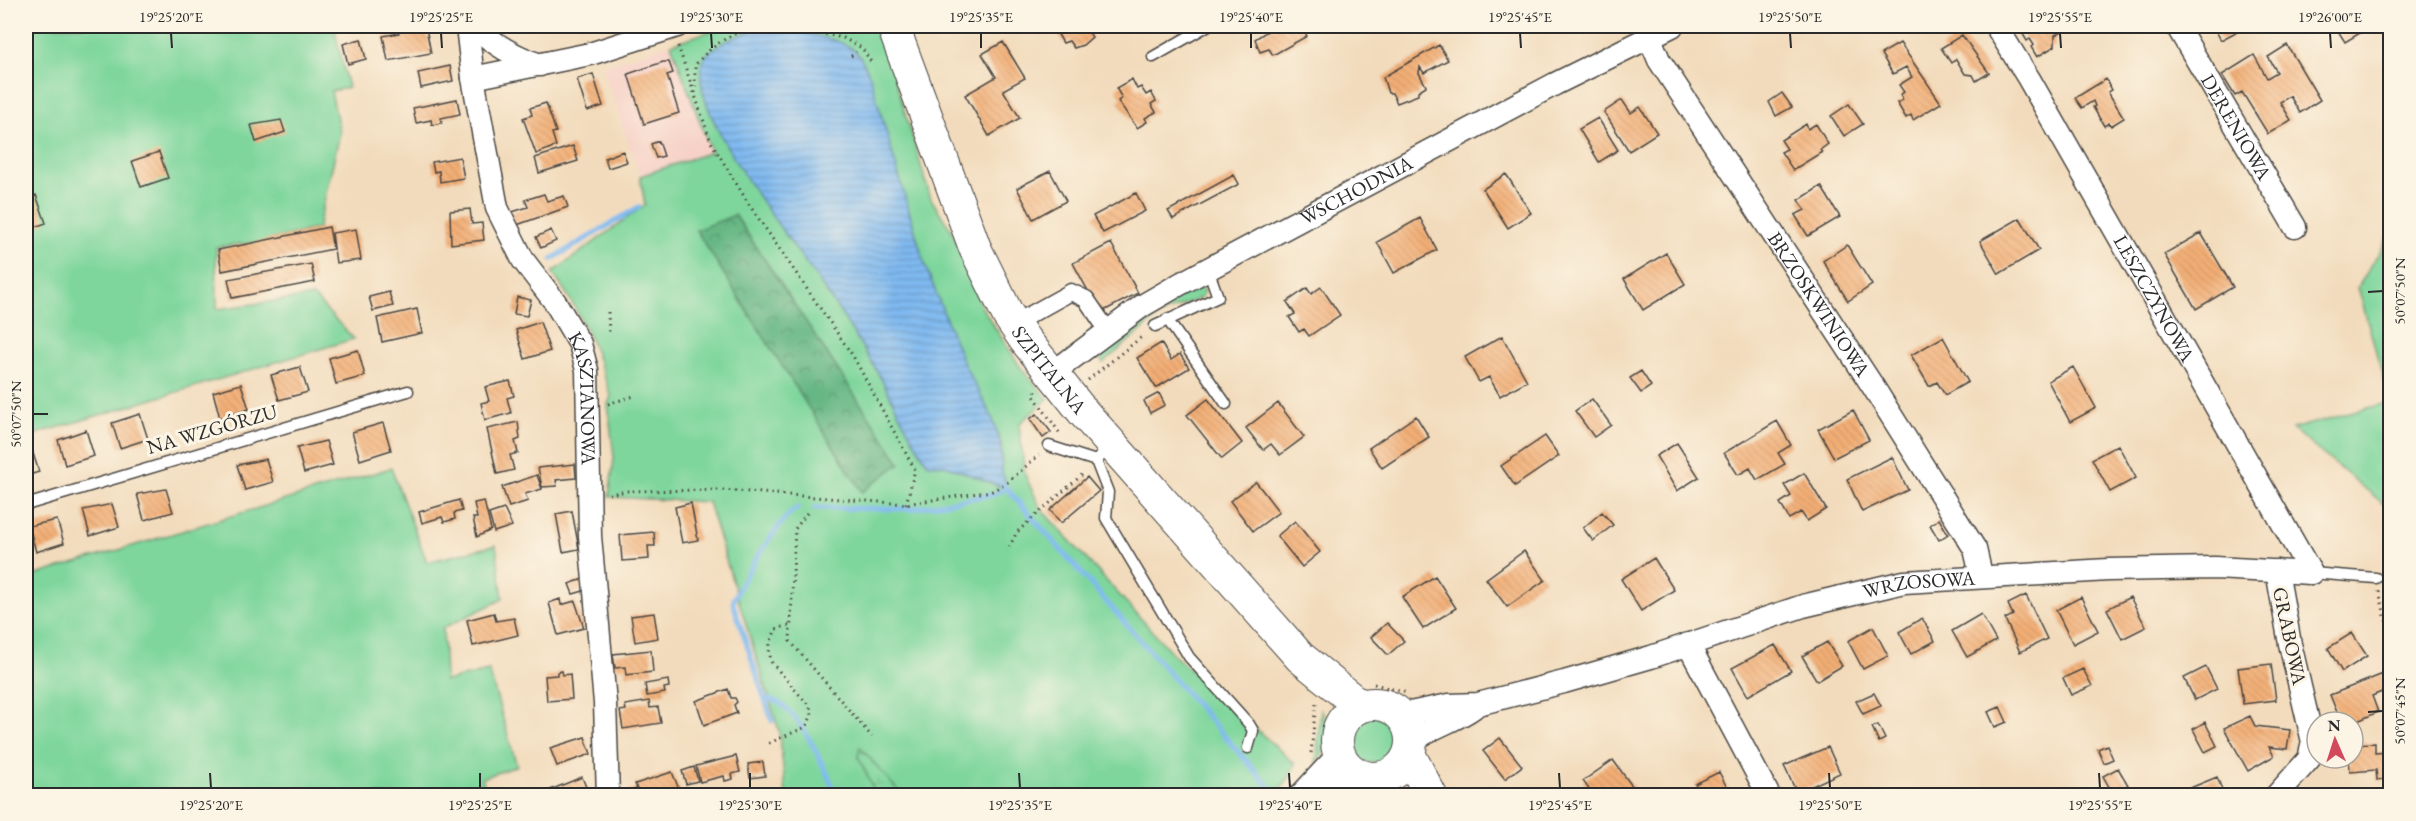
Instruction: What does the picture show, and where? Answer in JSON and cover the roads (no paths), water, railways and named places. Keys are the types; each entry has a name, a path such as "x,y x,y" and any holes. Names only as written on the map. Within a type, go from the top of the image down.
{"main road":[{"name":"SZPITALNA","path":"893,26 943,167 975,248 1043,385 1104,453 1300,657 1352,728"},
{"path":"1407,746 1375,779 1352,728 1381,704 1407,746 1431,795"}],"street":[{"name":"KASZTANOWA","path":"467,26 473,78 497,208 523,260 555,302 580,344 586,370 592,567 605,703 608,795"},
{"path":"476,26 503,49 540,64"},
{"path":"473,78 590,54 674,26"},
{"name":"WSCHODNIA","path":"1043,385 1142,306 1649,36 1672,26"},
{"name":"LESZCZYNOWA","path":"1996,26 2035,89 2312,573"},
{"name":"DERENIOWA","path":"2177,26 2295,227"},
{"name":"BRZOSKWINIOWA","path":"1649,36 1659,60 1872,385 1975,549 1981,575"},
{"path":"470,54 487,49 503,49"},
{"path":"1026,317 1071,292 1086,300 1108,331"},
{"name":"WRZOSOWA","path":"1407,746 1429,729 1464,715 1478,704 1564,682 1851,593 1904,582 1981,575 2108,570 2312,573"},
{"name":"GRABOWA","path":"2276,795 2309,759 2313,742 2290,645 2277,571"},
{"path":"1688,644 1769,795"},
{"path":"1300,795 1352,728"},
{"path":"1320,795 1352,728"}],"lane":[{"path":"1154,57 1207,26"},
{"path":"1155,326 1218,297 1208,269"},
{"path":"1167,319 1226,404"},
{"name":"NA WZGÓRZU","path":"26,505 408,391"},
{"path":"1049,446 1104,453 1108,492 1106,518 1189,657 1249,724 1253,731 1248,748"},
{"name":"WRZOSOWA","path":"2312,573 2376,578"}],"water":[{"path":"759,28 795,32 836,41 855,51 864,63 870,76 924,262 963,362 992,417 1001,444 1002,472 1005,480 999,486 945,465 928,464 854,334 765,206 724,142 710,112 701,84 702,62 711,50 719,45"}],"waterway":[{"path":"552,259 639,207"},
{"path":"1002,483 1270,788"},
{"path":"814,508 910,509 995,494 1006,488"},
{"path":"772,721 733,603 742,582 761,551 782,523 798,508"},
{"path":"767,699 789,711 800,724 818,755 837,796"}]}
